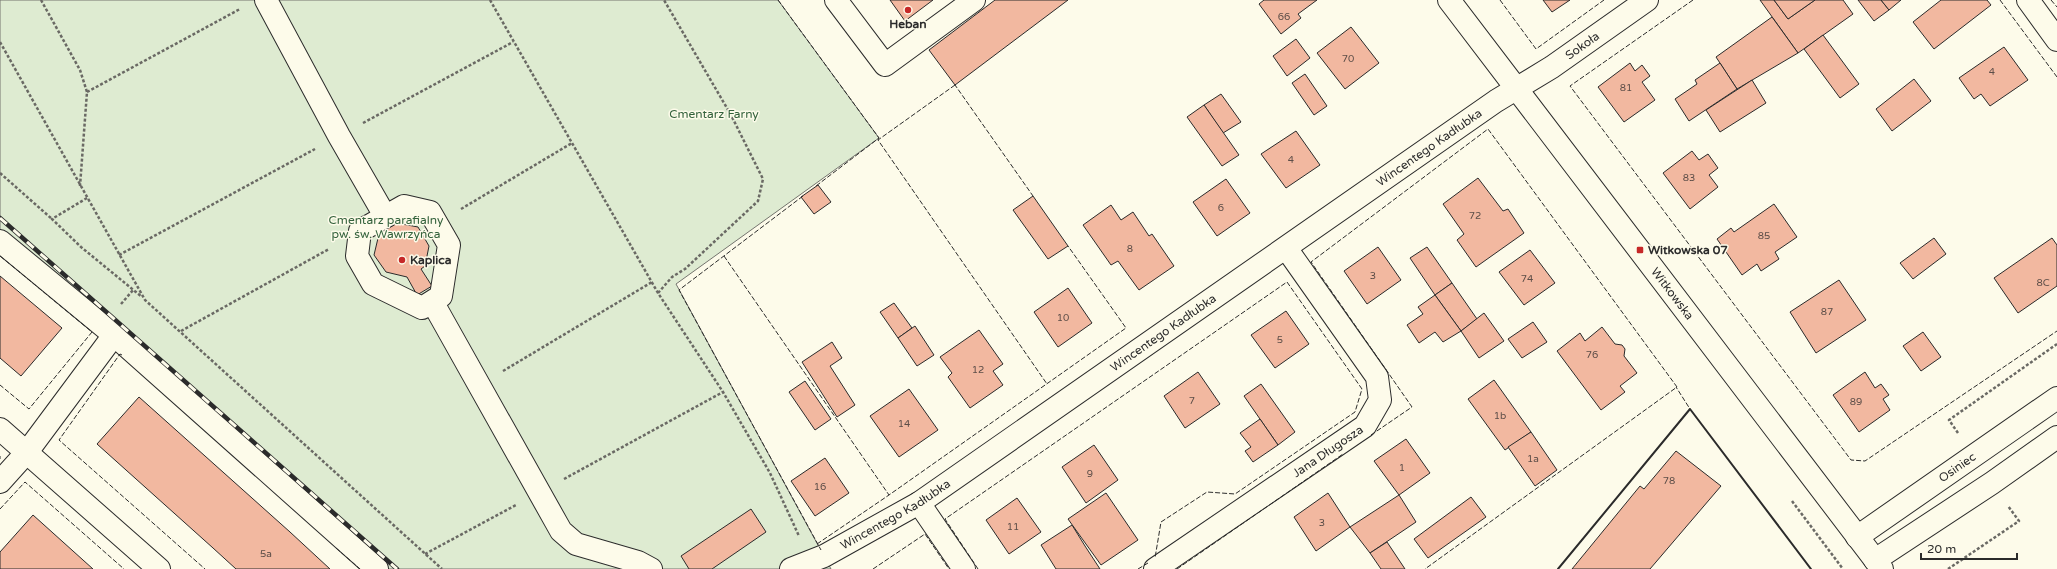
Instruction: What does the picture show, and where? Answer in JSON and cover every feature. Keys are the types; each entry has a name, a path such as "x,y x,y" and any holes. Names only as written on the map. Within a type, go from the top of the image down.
{"street":[{"path":"266,0 339,136 385,216"},
{"path":"836,0 886,65 974,0"},
{"name":"Witkowska","path":"1449,0 1878,565"},
{"name":"Sokoła","path":"1515,88 1552,67 1647,0"},
{"path":"2028,0 2057,40"},
{"name":"Wincentego Kadłubka","path":"802,565 824,556 919,503 1515,88"},
{"path":"404,206 430,212 437,224 450,245 441,296 433,303 422,308 373,284 357,256 360,231 404,206"},
{"path":"0,241 114,335 377,569"},
{"name":"Jana Długosza","path":"1155,569 1365,426 1380,400 1377,377 1286,248"},
{"path":"433,303 561,531 576,544 638,562 651,569"},
{"path":"0,482 27,452 114,335"},
{"name":"Osiniec","path":"1857,537 2057,398"},
{"path":"0,429 159,569"},
{"path":"1878,565 2057,437"},
{"path":"919,503 964,569"}],"path":[{"path":"41,0 80,70 86,92 80,187"},
{"path":"490,0 658,293 723,392 770,473 802,565"},
{"path":"658,293 672,277 685,268 758,201 763,179 731,115 664,0"},
{"path":"86,92 243,7"},
{"path":"0,42 80,187 145,300"},
{"path":"437,224 572,143"},
{"path":"0,173 81,247 180,331 442,569"},
{"path":"52,219 87,198"},
{"path":"180,331 360,231"},
{"path":"479,385 652,282"},
{"path":"425,554 723,392"}],"green space":[{"name":"Cmentarz parafialny pw. św. Wawrzyńca","path":"0,0 778,0 879,138 676,284 831,569 377,569 0,241"}],"building":[{"name":"Heban","path":"890,0 933,0 905,21"},
{"path":"995,0 1068,0 955,85 929,50"},
{"path":"1264,0 1317,0 1298,14 1301,18 1281,34 1259,4"},
{"path":"1543,0 1570,0 1552,12"},
{"path":"1760,0 1774,0 1788,19 1815,0 1843,0 1853,14 1798,53"},
{"path":"1774,0 1815,0 1788,19"},
{"path":"1858,0 1881,0 1889,10 1874,21"},
{"path":"1881,0 1901,0 1889,10"},
{"path":"1941,0 1987,0 1991,5 1934,49 1913,22"},
{"path":"1772,17 1798,53 1737,89 1716,57"},
{"path":"1351,27 1379,63 1345,89 1317,53"},
{"path":"1823,35 1859,84 1840,98 1804,49"},
{"path":"1296,39 1310,58 1287,76 1273,56"},
{"path":"2004,47 2028,80 1990,106 1981,94 1974,99 1959,78"},
{"path":"1630,63 1635,71 1642,65 1650,76 1642,82 1655,100 1624,122 1598,87"},
{"path":"1720,63 1737,89 1689,121 1675,99 1697,84 1695,80"},
{"path":"1305,74 1327,106 1314,115 1292,83"},
{"path":"1914,79 1931,101 1892,131 1876,109"},
{"path":"1752,80 1766,103 1720,132 1706,110"},
{"path":"1221,94 1241,122 1223,133 1204,105"},
{"path":"1204,105 1239,155 1222,166 1187,117"},
{"path":"1296,131 1320,165 1286,188 1261,154"},
{"path":"1692,151 1699,160 1708,154 1718,168 1709,175 1718,187 1690,209 1663,173"},
{"path":"1478,178 1503,211 1508,209 1524,233 1476,267 1457,240 1464,234 1443,204"},
{"path":"1226,179 1250,213 1217,236 1193,202"},
{"path":"818,185 831,202 814,214 801,197"},
{"path":"1033,196 1068,246 1048,259 1013,210"},
{"path":"1774,204 1797,237 1775,252 1779,259 1761,271 1757,264 1742,275 1717,239 1731,228 1734,232"},
{"path":"1111,205 1121,220 1133,212 1149,236 1152,234 1174,266 1139,290 1118,261 1111,265 1083,225"},
{"name":"Kaplica","path":"397,223 418,227 429,246 425,266 421,269 432,286 417,295 407,277 386,272 374,255 379,234"},
{"path":"1934,238 1946,254 1913,279 1900,263"},
{"path":"2052,238 2057,245 2057,286 2018,313 1994,278"},
{"path":"1378,247 1401,280 1367,304 1344,271"},
{"path":"1427,247 1452,283 1435,295 1410,258"},
{"path":"1530,250 1555,283 1524,305 1499,272"},
{"path":"0,276 62,328 21,376 0,358"},
{"path":"1839,280 1866,320 1816,353 1790,312"},
{"path":"1452,283 1477,319 1461,331 1435,295"},
{"path":"1068,288 1092,323 1058,347 1034,312"},
{"path":"1435,295 1461,331 1443,342 1435,332 1419,343 1407,325 1423,314 1418,307"},
{"path":"894,303 912,328 898,338 880,312"},
{"path":"1286,311 1309,344 1275,368 1251,335"},
{"path":"1484,313 1504,341 1479,358 1461,331"},
{"path":"1533,322 1547,342 1522,358 1508,339"},
{"path":"915,326 934,355 917,366 898,338"},
{"path":"1602,327 1615,344 1622,345 1625,349 1624,356 1637,373 1620,386 1625,392 1601,410 1557,351 1580,333 1585,341"},
{"path":"979,330 1003,364 993,371 1003,385 970,408 948,377 952,373 940,357"},
{"path":"1923,332 1941,357 1921,371 1903,346"},
{"path":"832,342 842,358 830,366 855,405 837,417 802,362"},
{"path":"1198,372 1220,404 1185,428 1164,396"},
{"path":"1865,372 1875,388 1881,384 1889,395 1883,399 1890,410 1859,432 1833,395"},
{"path":"1494,380 1531,432 1505,450 1468,399"},
{"path":"805,381 831,419 815,430 789,392"},
{"path":"1261,384 1295,432 1278,445 1244,396"},
{"path":"909,389 938,430 899,457 870,416"},
{"path":"139,397 330,569 236,569 97,444"},
{"path":"1260,419 1278,445 1253,462 1245,451 1251,447 1240,433"},
{"path":"1531,432 1557,470 1535,486 1508,447"},
{"path":"1406,439 1430,473 1399,495 1374,461"},
{"path":"1094,445 1118,480 1086,503 1062,467"},
{"path":"1676,451 1721,486 1650,569 1572,569 1640,486 1644,489"},
{"path":"825,458 849,493 815,516 791,481"},
{"path":"1106,493 1138,540 1101,565 1068,519"},
{"path":"1328,493 1350,527 1316,551 1294,517"},
{"path":"1399,495 1416,522 1370,553 1350,527"},
{"path":"1471,497 1486,517 1428,558 1414,539"},
{"path":"1017,498 1041,532 1009,554 986,520"},
{"path":"751,509 766,532 712,569 689,569 681,556"},
{"path":"33,515 93,569 0,569 0,552"},
{"path":"1072,525 1100,569 1056,569 1041,545"},
{"path":"1387,542 1405,569 1381,569 1370,553"}],"railway":[{"path":"0,218 397,569"}],"fence":[{"path":"778,0 879,138 816,186"},
{"path":"1500,0 1536,49 1604,0"},
{"path":"1693,0 1570,86 1851,460 1865,461 2057,331"},
{"path":"2000,0 2057,77"},
{"path":"2051,0 2057,7"},
{"path":"956,84 955,85 1033,196"},
{"path":"955,85 878,140 1047,384"},
{"path":"1371,435 1412,407 1311,262 1488,129 1677,387 1425,569"},
{"path":"803,196 679,290 821,550"},
{"path":"817,544 1126,328 1068,246"},
{"path":"0,256 92,332 29,409 0,385"},
{"path":"724,256 889,495"},
{"path":"978,569 945,519 1287,282 1362,389 1355,412 1235,494 1207,492 1161,522 1155,558"},
{"path":"122,355 120,354 59,440 205,569"},
{"path":"1558,569 1690,409 1676,387"},
{"path":"1177,569 1343,454"},
{"path":"0,509 25,482 124,569"},
{"path":"873,569 925,534 949,569"},
{"path":"336,548 360,569"},
{"path":"1138,569 1148,563"}],"wall":[{"path":"1558,569 1690,409 1811,569"}],"place":[{"name":"Heban","path":"908,10"},
{"name":"Witkowska 07","path":"1640,250"},
{"name":"Kaplica","path":"402,260"}],"park label":[{"name":"Cmentarz Farny","path":"714,114"}]}
